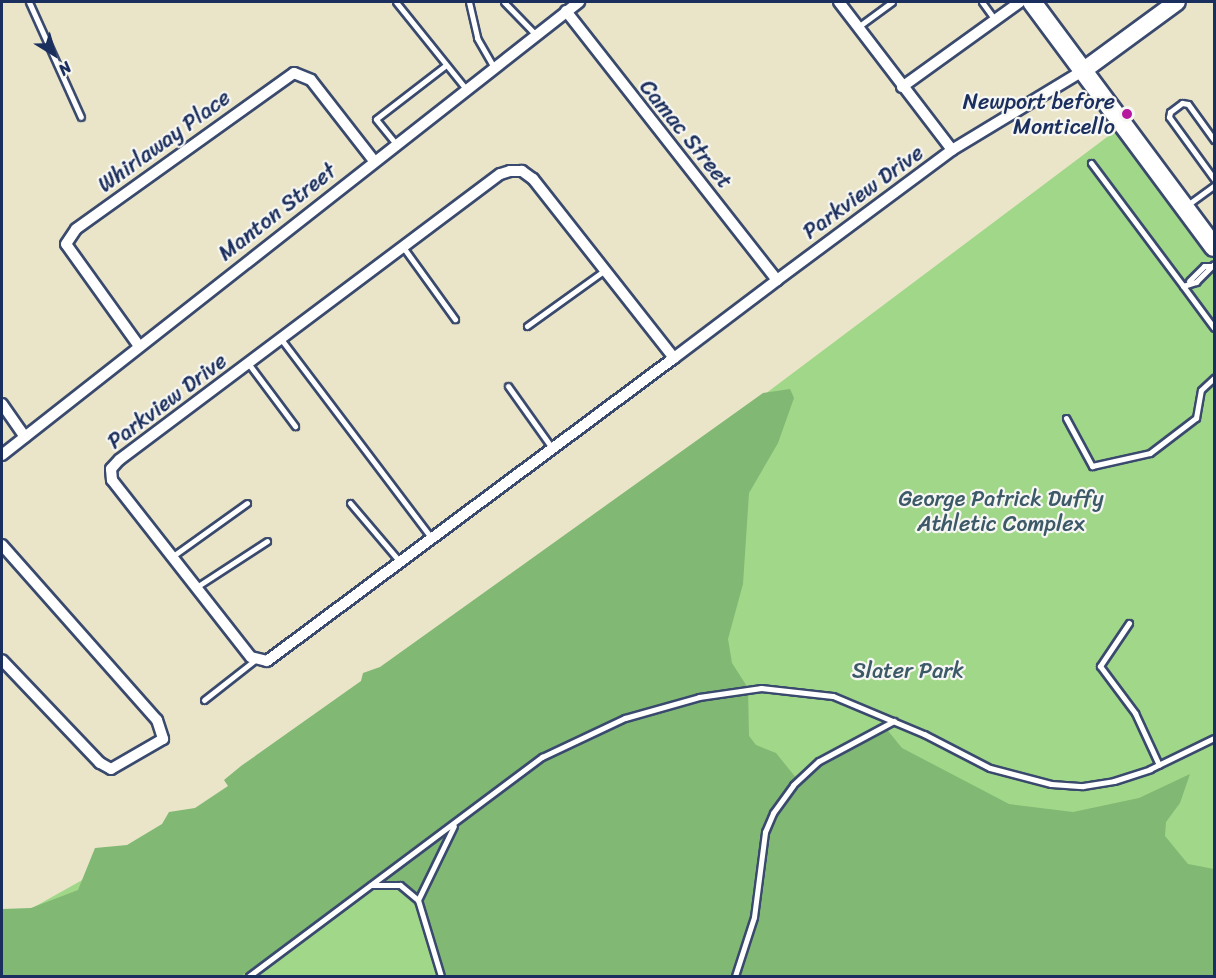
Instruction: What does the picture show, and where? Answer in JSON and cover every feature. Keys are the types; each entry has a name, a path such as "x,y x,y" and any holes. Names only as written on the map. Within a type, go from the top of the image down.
{"main road":[{"path":"1032,2 1215,247"}],"street":[{"name":"Manton Street","path":"2,455 579,2"},
{"path":"839,2 952,150"},
{"path":"902,87 1020,2"},
{"path":"1084,70 1177,2"},
{"name":"Camac Street","path":"566,11 777,280"},
{"name":"Parkview Drive","path":"674,358 533,179 522,171 500,174 111,469 112,480 195,588 255,660 267,661 432,539 552,448 674,358 952,150 1084,70"},
{"name":"Whirlaway Place","path":"139,346 66,244 76,229 294,73 311,80 374,161"},
{"path":"2,404 25,437"},
{"path":"2,545 157,720 163,739 111,770 100,763 2,660"}],"lane":[{"path":"29,2 81,117"},
{"path":"396,2 466,89"},
{"path":"469,2 477,38 494,67"},
{"path":"504,2 536,34"},
{"path":"858,27 892,2"},
{"path":"982,2 995,20"},
{"path":"396,144 376,119 446,64"},
{"path":"1215,140 1188,104 1182,103 1170,112 1169,117 1215,179"},
{"path":"1091,163 1215,328"},
{"path":"1185,207 1215,186"},
{"path":"404,247 455,319"},
{"path":"1183,286 1189,281 1196,282 1213,265"},
{"path":"527,326 605,270"},
{"path":"282,339 432,539"},
{"path":"248,363 296,426"},
{"path":"1066,417 1092,466 1150,453 1196,418 1201,390 1215,378"},
{"path":"508,386 552,448"},
{"path":"171,557 247,503"},
{"path":"350,503 400,562"},
{"path":"195,588 267,541"},
{"path":"1129,623 1100,666 1135,713 1159,765"},
{"path":"204,700 255,660"},
{"path":"251,976 456,822 510,778 575,739 625,718 707,695 761,688 833,696 894,721 990,768 1051,784 1083,786 1114,781 1159,765 1215,738"},
{"path":"735,976 754,917 765,832 773,813 793,785 819,761 894,721"},
{"path":"418,900 456,822"},
{"path":"371,885 400,885 418,900 441,976"}],"green space":[{"name":"Slater Park","path":"1123,125 1214,250 1214,976 2,976 2,925 225,800"},
{"path":"790,389 794,398 778,443 749,493 743,584 728,639 732,663 748,688 749,736 756,745 776,753 797,779 811,766 884,726 902,748 1009,804 1073,812 1139,798 1190,774 1180,803 1166,822 1165,836 1188,864 1214,869 1214,976 438,976 417,896 401,887 375,881 241,976 2,976 2,909 31,908 78,890 95,848 127,845 162,824 169,812 195,808 228,786 224,780 241,766 361,681 363,673 380,667 763,393"}],"place":[{"name":"Newport before Monticello","path":"1127,114"}],"park label":[{"name":"George Patrick Duffy Athletic Complex","path":"1001,510"}]}
